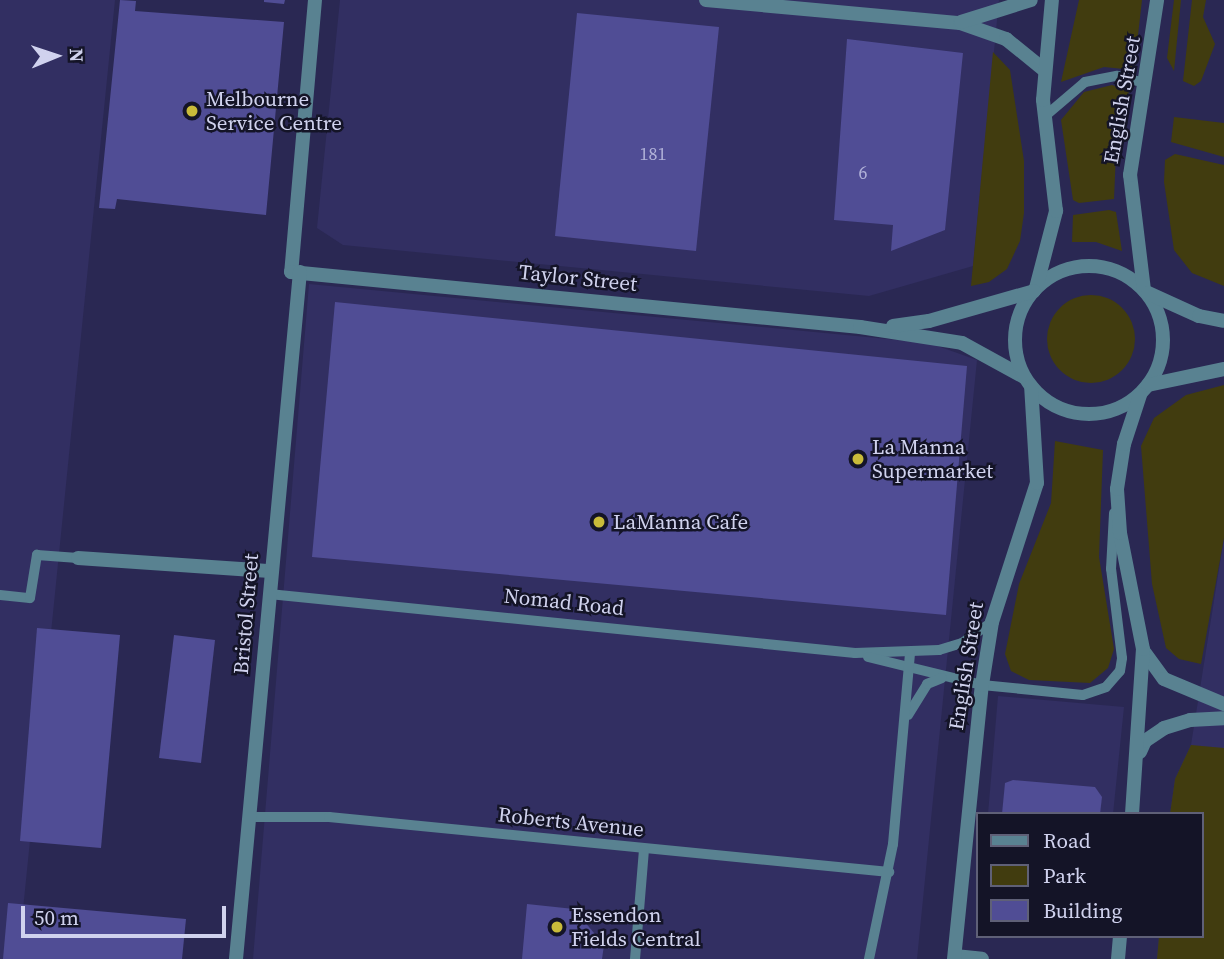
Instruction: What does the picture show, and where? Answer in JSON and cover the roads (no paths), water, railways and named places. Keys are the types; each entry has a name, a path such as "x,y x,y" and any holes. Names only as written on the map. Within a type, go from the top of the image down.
{"street":[{"name":"Bristol Street","path":"236,959 296,272 315,0"},
{"path":"706,0 960,23 1006,39 1044,69"},
{"path":"960,23 1031,0"},
{"path":"1052,0 1044,69 1044,117 1056,211 1035,289 1015,332 1027,381 1047,401 1078,414 1112,411 1144,390 1224,369"},
{"name":"English Street","path":"1145,291 1130,175 1157,0"},
{"path":"1035,289 1061,271 1090,266 1119,272 1145,291 1199,316 1224,321"},
{"name":"Taylor Street","path":"296,272 860,327 972,346 1027,381"},
{"name":"Taylor Street","path":"860,327 929,321 1035,289"},
{"path":"1132,812 1139,754 1143,649 1116,500 1124,444 1144,390 1160,363 1163,339 1159,314 1145,291"},
{"name":"English Street","path":"955,958 982,685 992,622 1037,483 1027,381"},
{"path":"78,558 271,571"},
{"path":"1143,649 1164,679 1224,704"},
{"path":"1139,754 1145,741 1164,727 1190,720 1224,718"},
{"path":"1118,959 1120,938"},
{"path":"955,958 982,959"}],"lane":[{"path":"1044,117 1085,82 1117,76 1146,83"},
{"name":"Nomad Road","path":"856,653 909,670 982,685 1083,695 1114,681 1122,658 1111,569 1116,500"},
{"path":"0,594 30,598 37,555 78,558"},
{"name":"Nomad Road","path":"269,594 856,653 910,654 962,643 992,622"},
{"path":"869,959 888,872 910,654"},
{"path":"903,728 922,689 942,678"},
{"name":"Roberts Avenue","path":"249,817 329,817 888,872"},
{"path":"635,959 643,849"}],"place":[{"name":"Melbourne Service Centre","path":"192,111"},
{"name":"La Manna Supermarket","path":"858,459"},
{"name":"LaManna Cafe","path":"599,522"},
{"name":"Essendon Fields Central","path":"557,927"}]}
